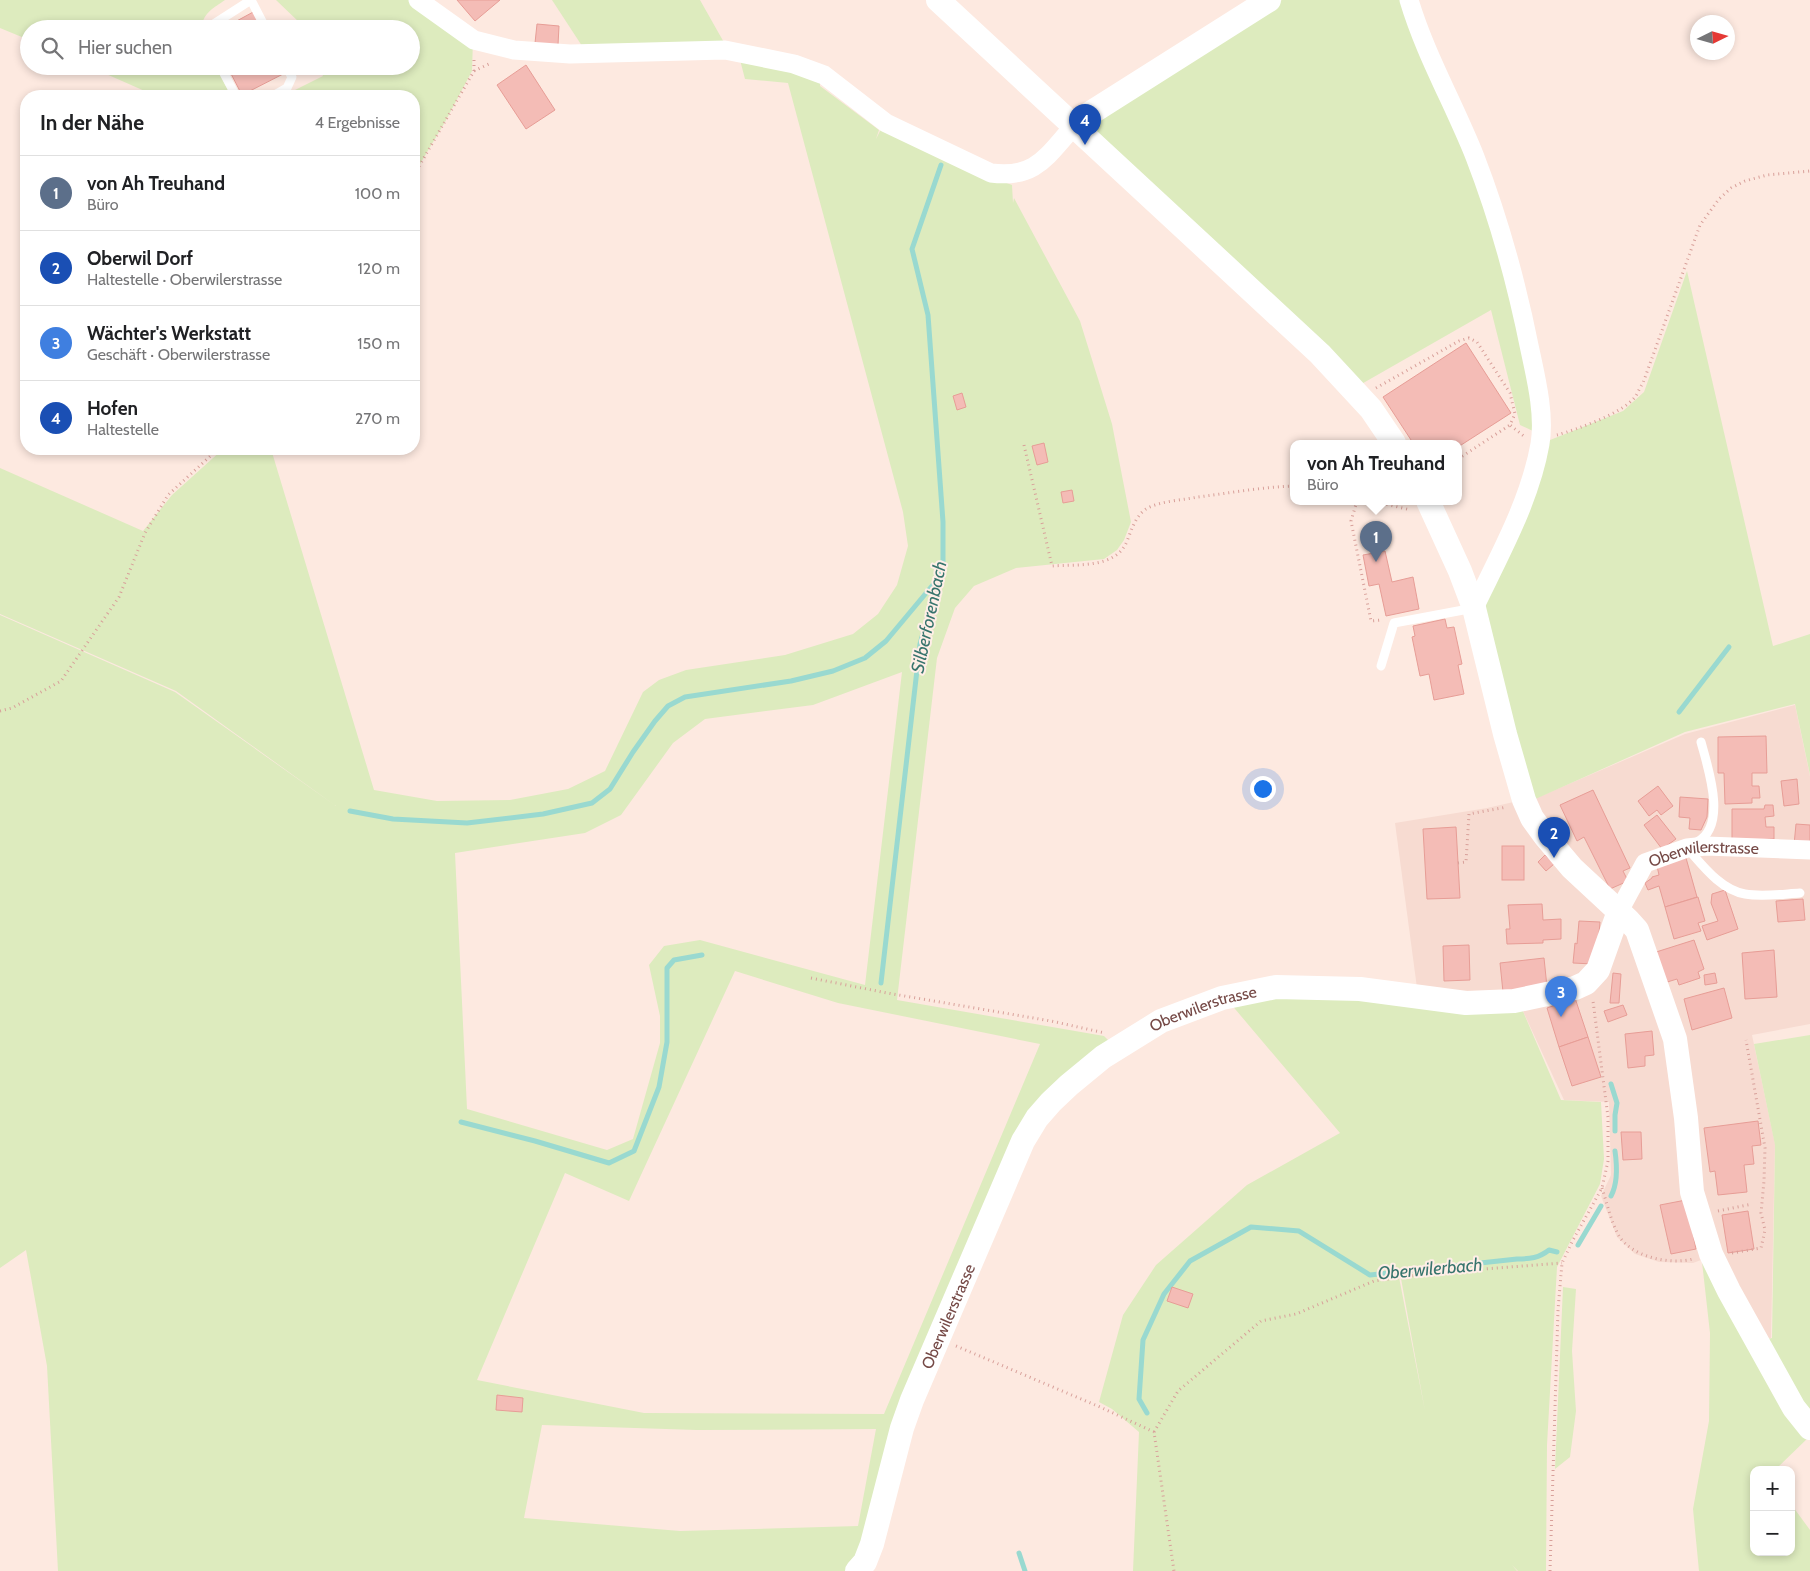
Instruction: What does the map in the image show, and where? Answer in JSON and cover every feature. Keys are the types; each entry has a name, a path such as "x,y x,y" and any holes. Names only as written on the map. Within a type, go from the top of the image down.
{"street":[{"path":"418,0 474,40 514,50 570,54 725,50 794,64 824,76 886,123 992,173 1008,176 1024,172 1039,165 1081,119 1269,0"},
{"path":"938,0 1320,354 1370,409 1392,440"},
{"path":"1409,0 1419,31 1474,156 1501,235 1526,330 1540,407 1540,444 1532,480 1524,502 1474,608"},
{"path":"1432,508 1474,608 1505,734 1525,803 1532,818 1560,854 1637,930 1674,1039 1686,1118 1692,1192 1699,1217 1794,1408 1810,1428"},
{"name":"Oberwilerstrasse","path":"857,1571 865,1562 872,1544 902,1428 912,1400 1023,1141 1037,1118 1068,1085 1103,1057 1121,1044 1161,1021 1222,998 1276,987 1360,989 1466,1002 1487,1002 1514,1001 1556,993 1580,986 1598,970 1619,911 1646,863 1687,848 1728,846 1810,850"}],"lane":[{"path":"220,20 251,0 261,20"},
{"path":"225,75 233,90"},
{"path":"284,90 287,88 292,77 291,75"},
{"path":"1382,666 1394,623 1474,608"},
{"path":"1701,742 1713,789 1713,819 1705,838 1687,848 1708,871 1727,887 1744,894 1800,893"}],"path":[{"path":"420,165 474,71 474,40"},
{"path":"1510,425 1540,444 1626,405 1635,397 1643,382 1700,225 1719,199 1731,188 1745,181 1767,175 1810,171"},
{"path":"1360,398 1460,341 1469,338 1477,342 1510,393 1515,414 1510,425 1462,456"},
{"path":"1024,445 1052,566 1105,562 1117,556 1126,543 1133,523 1147,509 1177,501 1272,486 1290,486"},
{"path":"0,711 12,708 61,681 119,597 145,533 168,495 211,455"},
{"path":"1356,505 1351,521 1371,621 1384,620 1394,623"},
{"path":"1406,505 1432,508"},
{"path":"1458,863 1466,862 1469,814 1499,809"},
{"path":"811,978 1051,1021 1109,1034 1121,1044"},
{"path":"1550,1571 1558,1310 1562,1263 1602,1188 1608,1161 1608,1117 1589,980"},
{"path":"1602,1188 1620,1237 1636,1252 1662,1260 1686,1261 1761,1248 1765,1230 1761,1213 1765,1148 1746,1040"},
{"path":"1699,1217 1719,1214 1718,1209 1752,1204"},
{"path":"1174,1571 1154,1432 1178,1391 1261,1322 1296,1314 1374,1281 1432,1273 1562,1263"},
{"path":"939,1339 1100,1407 1154,1432"}],"shaded area":[{"path":"1795,705 1810,776 1810,1024 1752,1035 1775,1144 1771,1338 1763,1339 1717,1254 1693,1263 1659,1262 1635,1254 1617,1237 1601,1196 1611,1175 1609,1102 1564,1100 1522,1009 1417,988 1395,823 1487,808 1541,796 1685,734"}],"green space":[{"path":"0,0 225,0 213,8 204,20 20,20 20,36 0,28"},
{"path":"276,0 415,0 473,39 472,71 420,164 420,90 295,90 323,75 420,75 420,20 297,20"},
{"path":"552,0 700,0 726,46 584,49"},
{"path":"1282,0 1405,0 1471,159 1522,330 1535,432 1520,425 1491,310 1358,386 1084,126"},
{"path":"739,56 820,80 820,86 879,130 876,139 883,125 940,158 1012,185 1013,203 1014,198 1080,321 1112,424 1131,522 1124,540 1117,550 1104,559 1016,568 974,586 955,608 937,658 897,1000 1104,1036 1112,1044 1034,1109 857,1571 58,1571 47,1366 26,1250 0,1268 0,615 175,692 336,806 176,691 0,614 0,468 143,531 172,495 216,455 273,455 374,790 437,801 510,800 568,789 605,771 643,692 659,680 686,670 785,655 853,634 878,614 897,585 908,546 903,512 788,83 745,79","holes":["902,672 865,985 700,940 664,946 649,965 660,1016 660,1043 633,1139 607,1150 467,1109 455,853 585,833 621,815 673,743 705,719 813,705","735,971 838,1003 1040,1044 884,1414 644,1413 477,1380 565,1173 629,1201","542,1425 697,1430 876,1429 858,1526 680,1531 524,1518"]},
{"path":"108,75 220,75 228,90 142,90"},
{"path":"1687,271 1773,646 1810,634 1810,775 1795,704 1685,732 1531,801 1479,610 1545,442 1623,411 1644,392"},
{"path":"1277,993 1522,1009 1561,1100 1601,1102 1604,1159 1600,1184 1557,1267 1547,1445 1546,1571 1518,1571 1512,1565 1517,1571 1133,1571 1139,1432 1112,1409 1099,1402 1123,1315 1156,1265 1247,1185 1340,1133 1230,1003","holes":["1398,1272 1400,1273 1425,1411"]},
{"path":"1810,1035 1810,1417 1762,1340 1772,1338 1775,1145 1754,1044"},
{"path":"1702,1262 1809,1437 1779,1466 1750,1466 1750,1556 1795,1556 1795,1509 1810,1530 1810,1571 1699,1571 1693,1509 1709,1421 1710,1333"},
{"path":"1563,1287 1576,1289 1572,1351 1576,1411 1570,1457 1555,1469"}],"building":[{"path":"457,0 500,0 475,21"},
{"path":"255,11 260,20 238,20"},
{"path":"537,24 559,26 558,45 535,43"},
{"path":"526,65 555,110 526,129 497,85"},
{"path":"232,75 281,75 252,90 239,90"},
{"path":"1466,343 1511,413 1462,444 1462,440 1411,440 1383,397"},
{"path":"962,393 966,407 957,410 953,396"},
{"path":"1044,443 1048,462 1037,465 1032,446"},
{"path":"1072,490 1074,501 1063,503 1061,492"},
{"path":"1385,551 1392,582 1413,577 1419,609 1386,616 1379,584 1369,586 1363,555"},
{"path":"1445,619 1447,628 1454,627 1462,664 1458,665 1464,694 1434,700 1429,674 1420,676 1412,637 1415,636 1413,626"},
{"path":"1766,736 1767,773 1752,773 1752,786 1759,786 1760,798 1752,798 1752,803 1725,804 1724,773 1718,773 1718,737"},
{"path":"1797,779 1799,804 1784,806 1781,781"},
{"path":"1658,786 1673,806 1661,815 1657,810 1649,816 1638,801"},
{"path":"1593,790 1630,868 1623,871 1628,881 1610,889 1584,837 1577,841 1560,805"},
{"path":"1680,797 1708,799 1707,817 1701,830 1689,829 1690,818 1679,817"},
{"path":"1765,805 1773,805 1774,816 1765,817 1766,827 1774,827 1774,839 1732,841 1732,809 1764,809"},
{"path":"1657,815 1676,839 1662,849 1644,825"},
{"path":"1796,824 1810,825 1810,846 1794,845"},
{"path":"1456,827 1460,898 1427,899 1423,829"},
{"path":"1502,846 1524,846 1524,880 1502,880"},
{"path":"1545,855 1554,864 1546,871 1538,862"},
{"path":"1686,858 1697,897 1665,907 1659,886 1648,890 1645,883 1652,877 1659,875 1657,866"},
{"path":"1725,890 1738,929 1707,940 1702,926 1718,921 1711,903 1712,894"},
{"path":"1698,897 1705,921 1698,923 1701,931 1674,939 1665,907"},
{"path":"1803,899 1805,920 1778,922 1776,901"},
{"path":"1542,904 1543,920 1561,919 1561,939 1543,940 1543,943 1507,944 1506,929 1510,929 1508,905"},
{"path":"1579,921 1600,922 1598,945 1593,964 1573,963"},
{"path":"1694,940 1704,969 1698,972 1700,978 1679,985 1677,979 1664,983 1653,953"},
{"path":"1469,945 1470,980 1444,981 1443,946"},
{"path":"1774,950 1777,997 1745,999 1742,953"},
{"path":"1544,958 1547,987 1503,992 1500,963"},
{"path":"1613,973 1621,974 1619,1003 1610,1003"},
{"path":"1715,973 1717,983 1705,985 1704,975"},
{"path":"1724,988 1732,1018 1692,1030 1684,999"},
{"path":"1575,998 1588,1037 1559,1047 1547,1008"},
{"path":"1623,1005 1627,1015 1608,1022 1604,1011"},
{"path":"1652,1031 1654,1055 1645,1056 1645,1066 1628,1068 1625,1034"},
{"path":"1588,1037 1601,1077 1572,1086 1559,1047"},
{"path":"1758,1121 1761,1145 1752,1146 1754,1164 1744,1165 1747,1192 1718,1195 1715,1171 1710,1172 1704,1128"},
{"path":"1621,1132 1641,1132 1642,1159 1623,1160"},
{"path":"1686,1200 1696,1249 1671,1254 1660,1205"},
{"path":"1748,1211 1754,1249 1728,1253 1722,1215"},
{"path":"1172,1287 1193,1294 1188,1308 1167,1301"},
{"path":"497,1395 523,1398 522,1412 496,1410"}],"waterway":[{"name":"Silberforenbach","path":"881,983 920,644 943,563 943,522 928,315 912,249 941,165"},
{"path":"350,811 393,819 467,823 543,814 592,803 610,789 633,752 668,706 685,697 791,681 833,671 865,658 886,641 937,580"},
{"name":"Oberwilerbach","path":"1679,712 1729,647"},
{"path":"461,1122 609,1163 634,1151 659,1087 667,1042 667,968 674,960 702,955"},
{"name":"Oberwilerbach","path":"1611,1084 1617,1103 1615,1131"},
{"name":"Oberwilerbach","path":"1611,1196 1616,1180 1615,1151"},
{"name":"Oberwilerbach","path":"1578,1245 1601,1206"},
{"name":"Oberwilerbach","path":"1147,1413 1139,1399 1143,1340 1164,1294 1190,1261 1251,1227 1299,1231 1370,1275 1530,1258 1542,1255 1549,1250 1557,1252"},
{"path":"1019,1553 1025,1571"}],"place":[{"name":"Hofen","path":"1085,145"},
{"name":"von Ah Treuhand","path":"1376,562"},
{"name":"Oberwil Dorf","path":"1554,858"},
{"name":"Wächter's Werkstatt","path":"1561,1017"}]}
